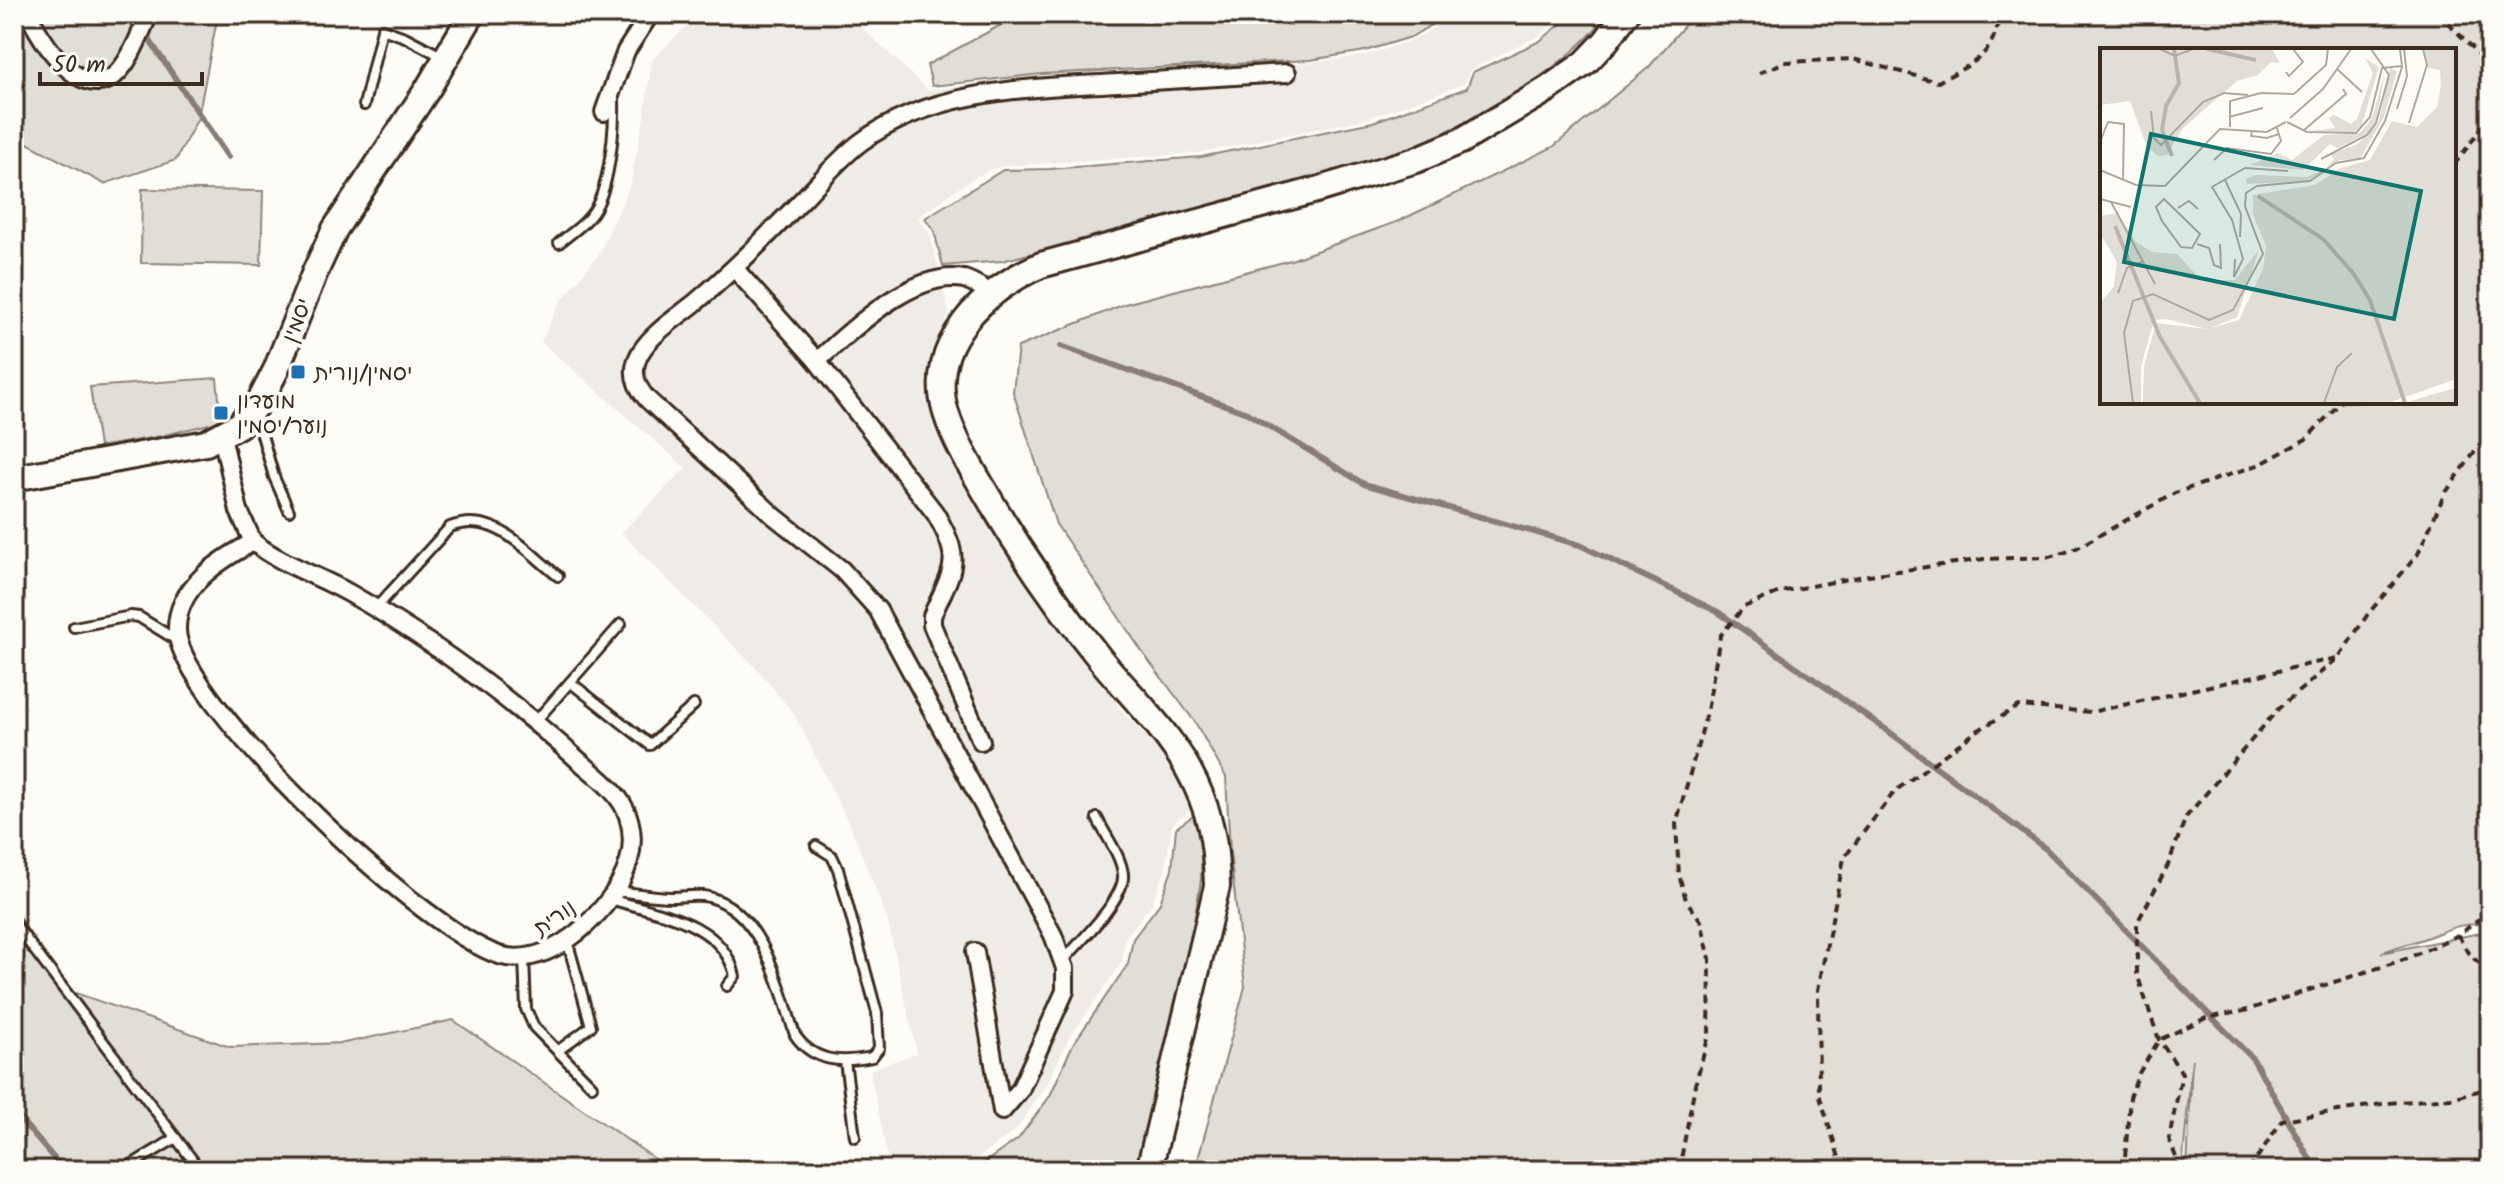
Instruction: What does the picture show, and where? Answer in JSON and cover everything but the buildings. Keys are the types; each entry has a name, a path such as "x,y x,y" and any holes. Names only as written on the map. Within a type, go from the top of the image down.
{"main road":[{"name":"יסמין","path":"14,478 192,446 222,436 255,409 272,380 335,229 472,14"},
{"path":"1149,1170 1217,886 1217,852 1208,809 1187,767 1049,592 1006,528 952,429 942,393 944,361 956,333 991,293 1014,276 1041,265 1320,189 1416,160 1461,141 1585,63 1626,14"}],"street":[{"path":"29,14 41,38 68,69 81,78 98,82 110,78 121,69 149,14"},
{"path":"604,112 631,41 650,14"},
{"path":"975,952 1002,1111 1020,1090 1062,998 1066,984 1063,960 1053,935 882,616 869,598 842,570 755,499 639,388 634,371 644,347 735,269 861,142 892,123 930,108 1012,90 1287,73"},
{"path":"735,269 817,361 935,513 948,535 954,550 954,567 932,616 932,625 981,741"},
{"path":"817,361 878,308 916,288 948,278 974,283 991,293"},
{"path":"178,641 179,613 192,588 214,566 253,542 239,511 222,436"},
{"name":"נורית","path":"178,641 183,656 204,688 257,754 290,789 380,873 433,917 477,946 508,957 541,954 567,940 613,895 627,870 631,848 630,826 624,806 611,790 535,722 375,609 253,542"}],"lane":[{"path":"364,105 382,29 446,58"},
{"path":"559,243 585,222 596,208 615,128 614,81"},
{"path":"255,409 274,477 289,511"},
{"path":"375,609 450,527 463,522 493,526 558,576"},
{"path":"74,627 139,617 178,641"},
{"path":"535,722 621,624"},
{"path":"570,682 650,745 694,705"},
{"path":"1063,960 1115,900 1123,886 1119,861 1097,818"},
{"path":"613,895 697,895 723,902 738,914 768,955 795,1035 802,1045 813,1054 836,1062 872,1057 879,1048 880,1031 838,869 832,856 816,846"},
{"path":"613,895 707,933 718,942 733,965 735,976 727,986"},
{"path":"14,923 200,1170"},
{"path":"559,1050 591,1026 567,940"},
{"path":"524,957 528,1018 592,1086"},
{"path":"845,1061 855,1137"},
{"path":"123,1170 176,1138"}],"path":[{"path":"1759,73 1785,62 1853,59 1938,82 1986,55 1998,29 2000,14"},
{"path":"2448,23 2479,54 2490,53"},
{"path":"2456,162 2490,117"},
{"path":"1679,1170 1695,1085 1709,1035 1710,959 1701,921 1686,900 1679,875 1676,824 1707,712 1720,636 1744,607 1780,592 1869,575 1984,559 2049,557 2073,550 2175,493 2261,464 2306,439 2339,404"},
{"path":"2181,1170 2169,1139 2182,1073 2159,1040 2137,974 2137,923 2168,865 2186,817 2279,708 2339,657 2368,614 2418,554 2444,495 2482,442 2490,424"},
{"path":"1843,1170 1819,1094 1818,990 1844,858 1895,791 1977,731 2019,706 2091,712 2339,657"},
{"path":"2124,1170 2130,1097 2139,1073 2159,1040 2206,1018 2244,1011 2406,959 2458,935 2490,912"},
{"path":"2458,935 2468,953 2490,973"},
{"path":"2249,1170 2282,1120 2388,1103 2451,1098 2490,1088"},
{"path":"2308,1170 2311,1166 2339,1164 2365,1170"}],"shaded area":[{"path":"14,14 218,14 198,118 176,160 104,184 14,136"},
{"path":"717,14 847,14 928,90 1045,76 1306,63 1364,56 1413,40 1457,14 1566,14 1538,36 1470,70 1464,84 1366,119 1198,153 1002,166 961,186 918,217 930,234 949,313 936,342 930,373 932,391 955,462 1030,589 1124,713 1165,756 1194,808 1172,824 1165,871 1151,905 1125,938 1122,962 1068,1040 1047,1085 1015,1131 961,1170 890,1170 870,1070 917,1053 887,918 852,830 795,715 757,669 621,533 686,468 541,342 559,304 599,254 630,186 652,60 686,27"},
{"path":"1021,14 1449,14 1411,37 1365,51 1310,60 1042,74 932,86 927,65"},
{"path":"1573,14 1607,14 1568,56 1502,102 1422,142 1340,172 1002,261 943,266 934,231 925,218 1003,170 1201,157 1373,122 1467,88 1473,72 1540,41"},
{"path":"1694,14 2490,14 2490,924 2455,927 2381,953 2490,931 2490,1170 2187,1170 2192,1059 2182,1170 1195,1170 1245,987 1230,852 1226,777 1195,722 1143,653 1056,524 1013,392 1018,347 1125,304 1291,260 1399,221 1553,147 1649,67"},
{"path":"142,189 263,191 261,265 141,263"},
{"path":"217,378 221,421 99,447 90,387"},
{"path":"1200,811 1201,880 1154,1170 974,1170 1018,1139 1050,1096 1072,1046 1128,964 1133,939 1160,903 1172,869 1176,828"},
{"path":"14,908 64,989 230,1047 344,1043 453,1020 671,1170 14,1170"}],"waterway":[{"path":"132,14 228,157"},
{"path":"1061,346 1247,413 1364,484 1580,545 1718,612 1888,731 2046,849 2253,1059 2316,1170"},
{"path":"14,1112 64,1170"}],"place":[{"name":"יסמין/נורית","path":"298,372"},
{"name":"מועדון נוער/יסמין","path":"221,413"}]}
